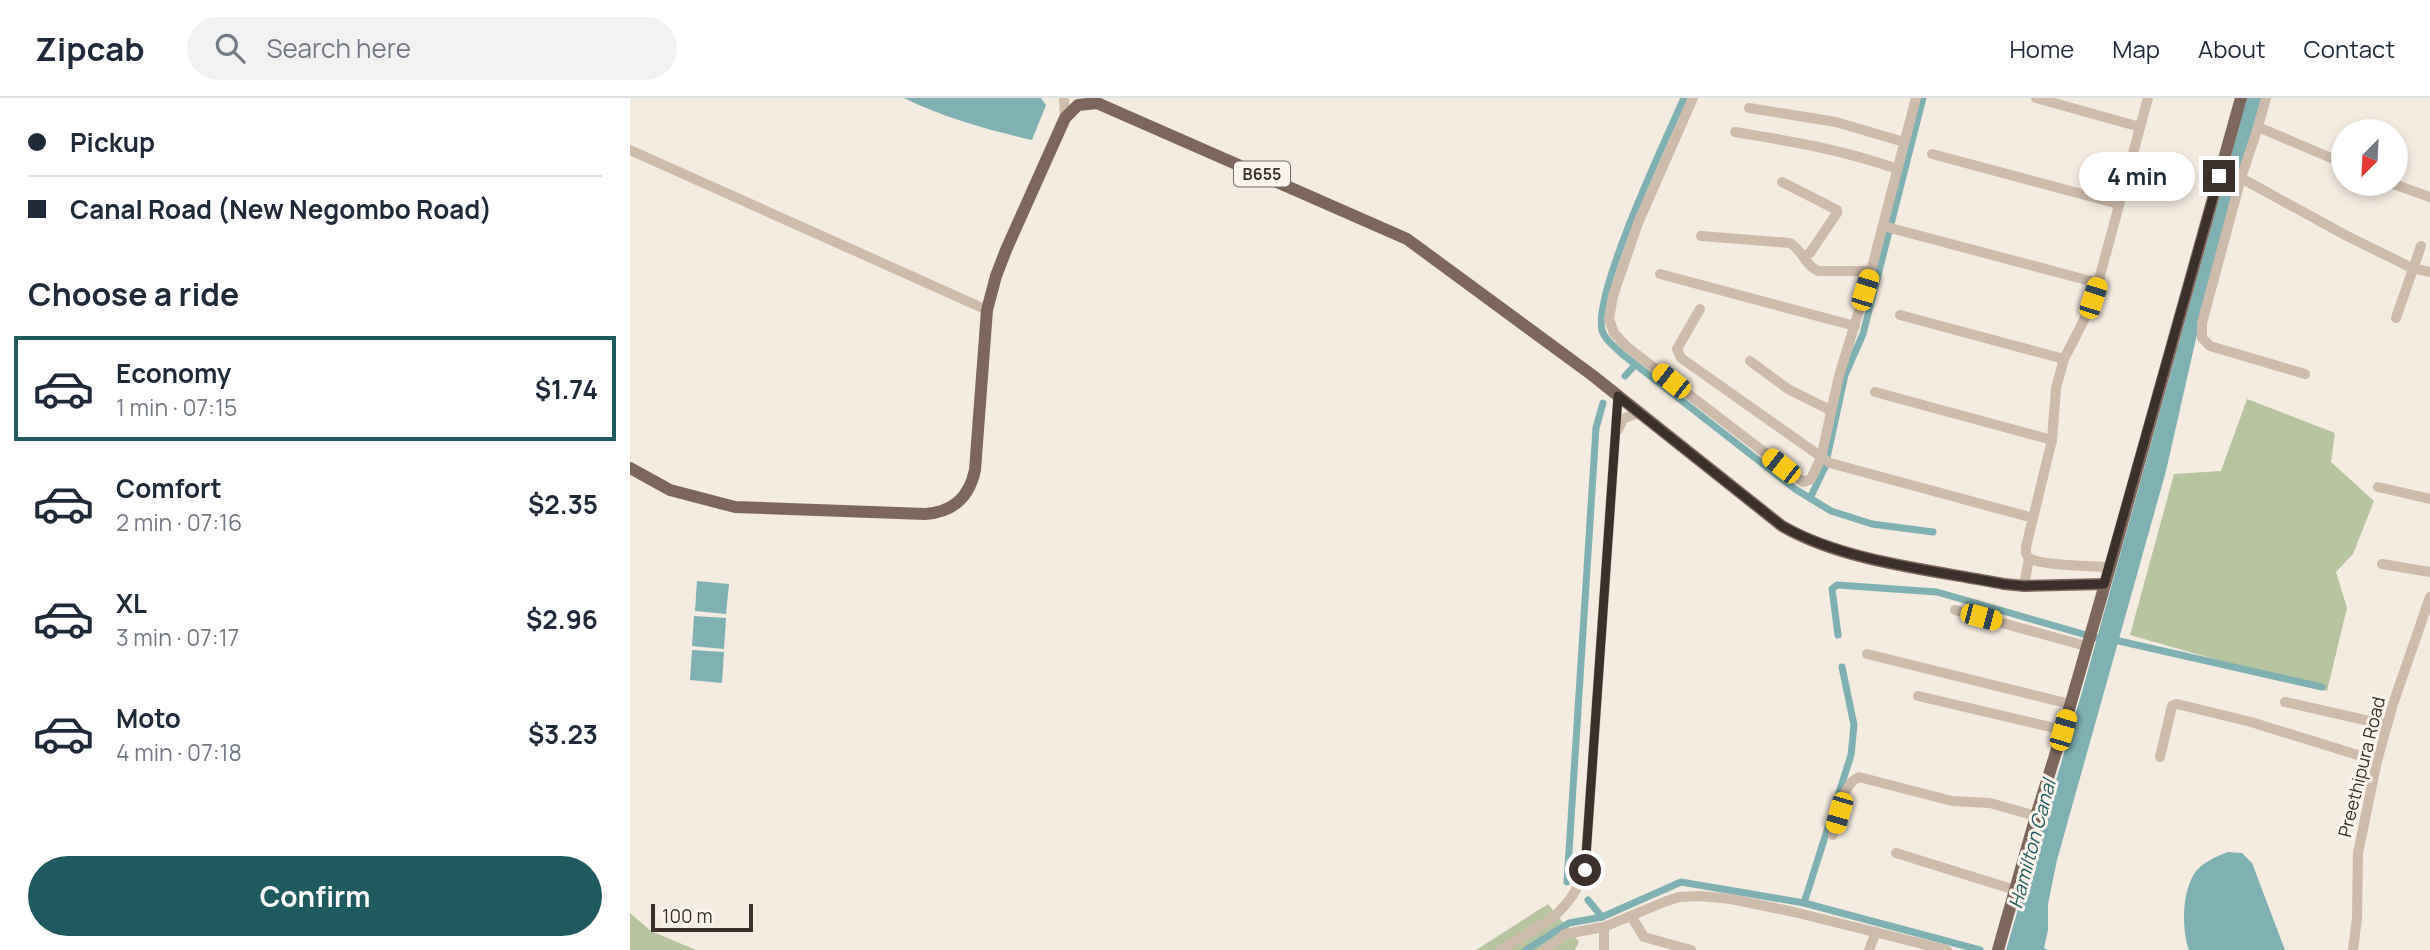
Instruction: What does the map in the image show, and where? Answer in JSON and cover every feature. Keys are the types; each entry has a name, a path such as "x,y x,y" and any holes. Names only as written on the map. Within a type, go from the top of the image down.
{"main road":[{"path":"1999,947 2110,567 2241,98"},
{"name":"B655","path":"1065,118 1078,106 1093,100 1407,239 1639,412 1782,526 1807,541 1849,554 2004,584 2104,584"},
{"path":"630,468 670,490 735,507 925,514 940,513 961,503 972,485 987,310 996,276 1065,118"}],"street":[{"path":"1065,98 1065,118"},
{"path":"1693,98 1638,223 1613,296 1609,319 1614,333 1627,347 1803,482 1811,479 1825,460 1830,410 1871,271 1888,228 1897,169 1915,98"},
{"path":"2036,98 2140,127"},
{"path":"2024,586 2029,558 2026,547 2052,440 2056,388 2064,359 2088,312 2098,283 2148,98"},
{"path":"2266,98 2241,178 2202,323 2202,338 2210,346 2305,374"},
{"path":"1749,108 1836,122 1904,142"},
{"path":"2258,127 2331,158"},
{"path":"1735,132 1861,156 1897,169"},
{"path":"630,150 987,310"},
{"path":"1932,154 2119,204"},
{"path":"2241,178 2347,236 2412,268 2430,272"},
{"path":"1782,183 1837,210 1810,253 1803,256"},
{"path":"2408,189 2430,197"},
{"path":"1888,228 2098,283"},
{"path":"1701,236 1790,243 1812,268 1818,271 1871,271"},
{"path":"2396,318 2421,246"},
{"path":"1660,274 1854,326"},
{"path":"1700,309 1677,348 1681,358 1825,460 2033,518"},
{"path":"1900,315 2064,359"},
{"path":"1750,361 1788,389 1830,410"},
{"path":"1875,392 2052,440"},
{"path":"1500,950 1550,919 1567,905 1578,889 1585,870 1618,396"},
{"path":"1616,434 1623,419 1639,412"},
{"path":"2378,488 2430,499"},
{"path":"2029,558 2110,567"},
{"path":"2382,564 2430,572"},
{"name":"Preethipura Road","path":"2353,950 2357,918 2358,853 2377,761 2430,597"},
{"path":"1955,610 2087,644"},
{"path":"1867,654 2070,704"},
{"path":"1918,696 2063,730"},
{"path":"2285,702 2387,724"},
{"path":"2160,757 2172,706 2177,704 2251,722 2377,761"},
{"path":"1833,835 1845,791 1852,780 1859,776 1952,801 1990,803 2036,816"},
{"path":"1896,853 2015,890"},
{"path":"1545,950 1565,933 1604,927 1679,897 1699,896 1794,912 1947,950"},
{"path":"1631,916 1644,937 1691,950"},
{"path":"1604,927 1604,950"},
{"path":"1869,950 1876,932"}],"green space":[{"path":"2247,399 2335,433 2331,462 2374,501 2353,554 2336,572 2347,608 2327,691 2130,635 2174,474 2221,471"},
{"path":"1548,904 1579,942 1575,950 1476,950"},
{"path":"630,913 651,931 696,950 630,950"}],"water":[{"path":"904,98 1041,98 1046,105 1032,140 967,123"},
{"path":"2247,98 2263,98 2207,290 2166,471 2057,860 2048,904 2048,930 2044,948 2048,950 2006,950 2082,692"},
{"path":"697,581 729,584 726,614 695,611"},
{"path":"694,616 726,618 724,649 692,646"},
{"path":"692,650 724,652 722,683 690,680"},
{"path":"2228,852 2242,853 2252,863 2285,950 2189,950 2184,914 2189,885 2203,865"}],"waterway":[{"path":"1684,98 1633,216 1608,284 1602,311 1602,330 1605,337 1622,354 1795,489 1831,511 1872,524 1933,532"},
{"path":"1810,498 1825,467 1845,375 1863,334 1923,98"},
{"path":"1625,376 1635,365"},
{"path":"1567,882 1596,428 1603,403"},
{"path":"1838,635 1832,589 1837,585 1937,592 2097,638 2322,687"},
{"path":"1804,903 1851,755 1854,725 1842,667"},
{"path":"1526,950 1569,923 1602,917 1681,882 1804,903 1980,950"},
{"path":"1588,900 1602,917"}],"route":[{"path":"1585,870 1618,396 1782,526 1807,541 1849,554 2004,584 2104,584 2219,176"}],"water label":[{"name":"Hamilton Canal","path":"2032,844"}]}
